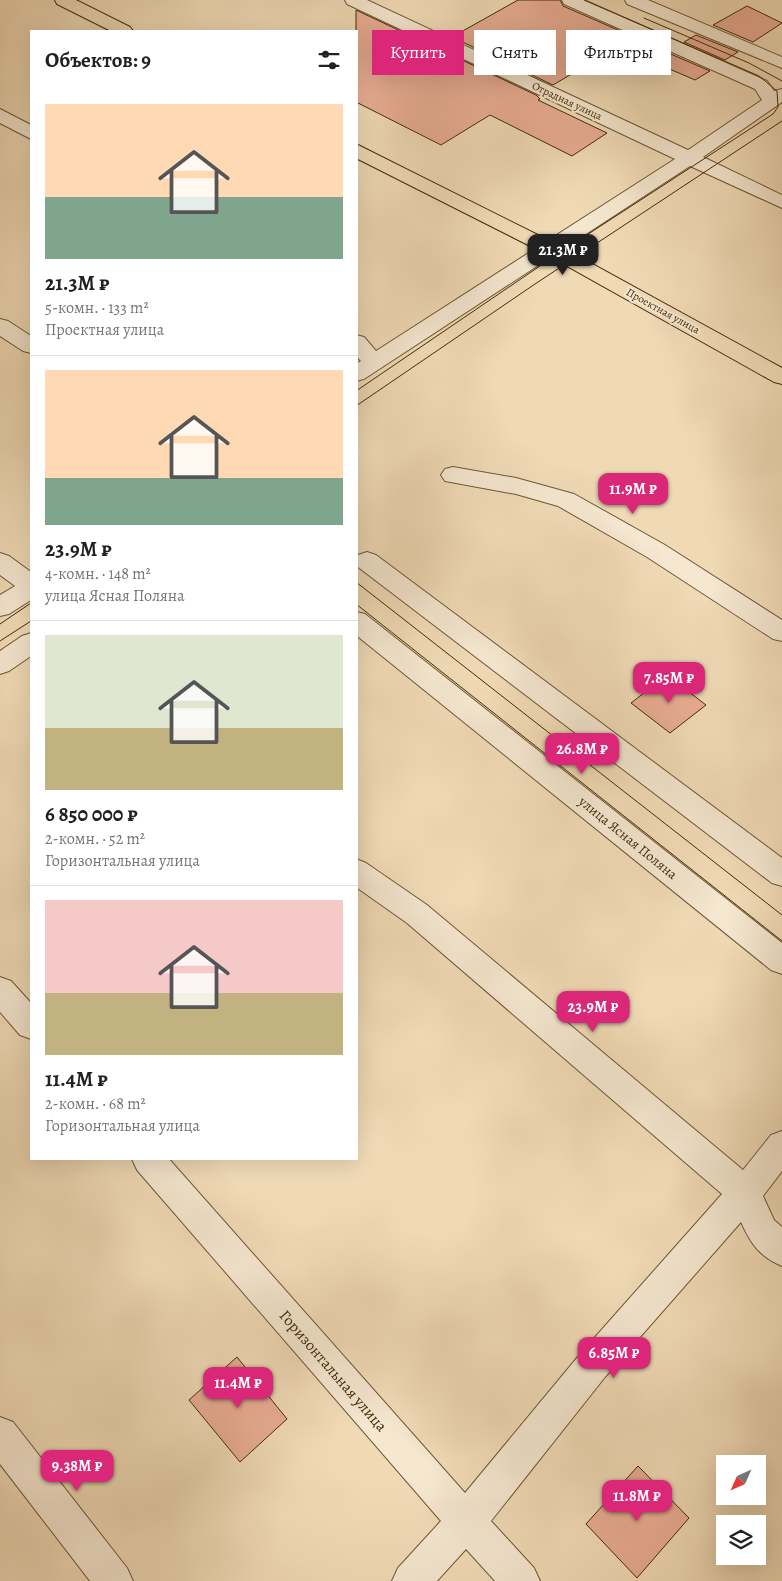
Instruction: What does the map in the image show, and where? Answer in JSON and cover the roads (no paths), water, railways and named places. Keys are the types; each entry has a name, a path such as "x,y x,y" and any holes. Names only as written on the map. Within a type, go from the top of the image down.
{"main road":[{"path":"63,0 122,30"},
{"name":"Проектная улица","path":"358,151 549,248 782,377"}],"street":[{"name":"Отрадная улица","path":"352,0 782,202"},
{"path":"358,348 365,368 689,158 777,97 761,85 570,0"},
{"path":"633,0 782,63"},
{"path":"0,115 30,132"},
{"path":"0,326 30,345"},
{"path":"453,475 516,486 566,500 656,551 782,632"},
{"path":"367,561 782,874"},
{"path":"0,562 30,586"},
{"path":"0,607 30,588"},
{"name":"улица Ясная Поляна","path":"358,623 782,961"},
{"path":"0,664 30,644"},
{"path":"358,872 417,914 744,1193 762,1232 782,1248"},
{"path":"0,990 30,1025"},
{"path":"411,1581 466,1522 593,1365 744,1193 782,1146"},
{"name":"Горизонтальная улица","path":"149,1160 466,1522 521,1581"},
{"path":"0,1435 114,1581"}],"tram line":[{"path":"358,390 559,253 773,114 778,107 777,91 759,76 584,0"},
{"path":"644,18 749,63 782,81"},
{"path":"358,405 535,284 782,121"},
{"path":"358,584 782,915"},
{"path":"0,624 30,604"},
{"path":"358,606 782,941"},
{"path":"0,641 30,622"}]}
